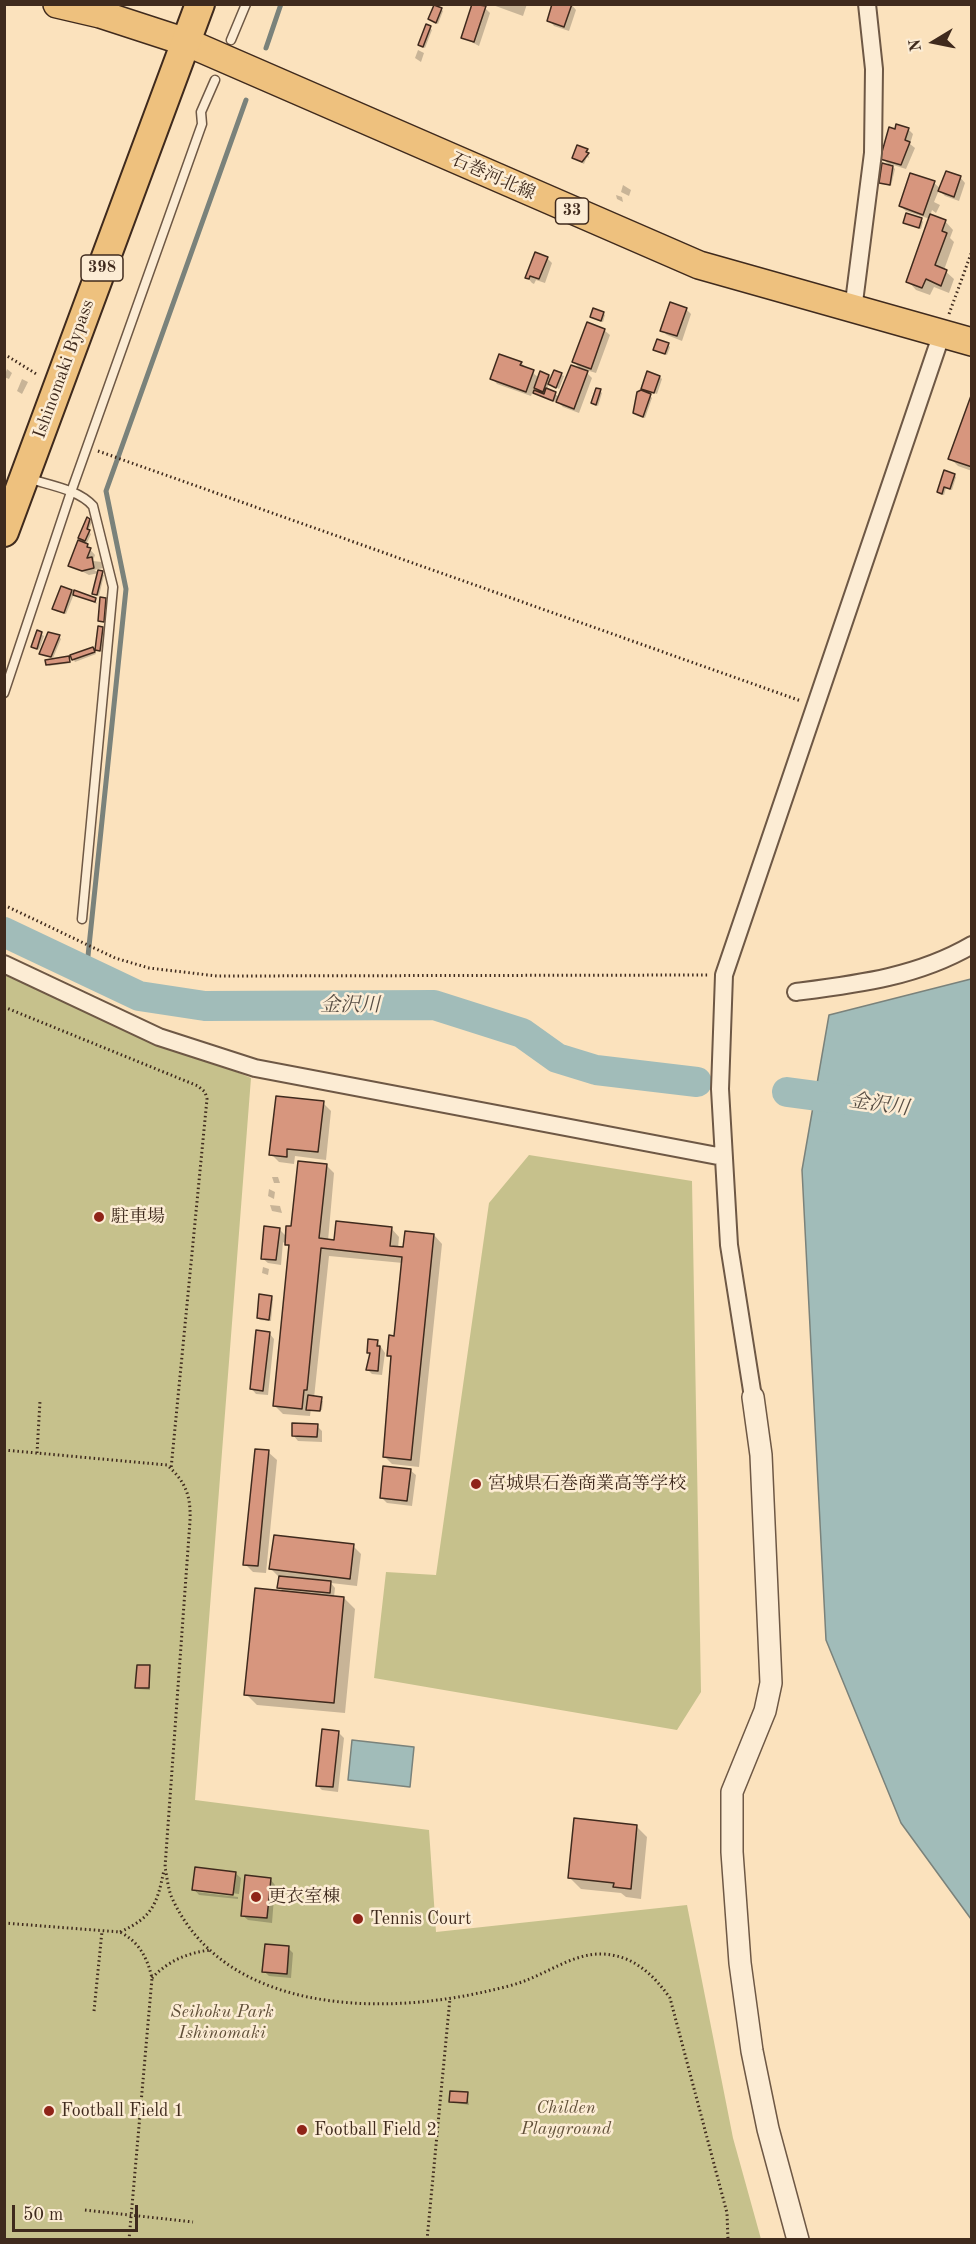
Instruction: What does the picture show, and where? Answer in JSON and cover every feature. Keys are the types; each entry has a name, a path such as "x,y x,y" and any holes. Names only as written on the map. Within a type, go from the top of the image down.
{"highway":[{"name":"Ishinomaki Bypass","path":"4,532 200,4"}],"main road":[{"name":"石巻河北線","path":"57,4 100,14 186,42 699,265 972,342"}],"street":[{"path":"853,310 873,153 874,69 867,4"},
{"path":"798,2240 768,2129 752,2051 740,1963 732,1852 732,1792 759,1729 771,1683 761,1455 729,1245 723,1157 720,1089 724,980 942,333"},
{"path":"796,992 871,982 915,972 947,960 972,945"},
{"path":"4,964 159,1037 255,1068 723,1157"}],"lane":[{"path":"231,40 246,4"},
{"path":"4,693 71,492 202,124 201,112 215,80"},
{"path":"24,477 71,492 88,500 93,506 113,587 82,919"}],"path":[{"path":"942,333 972,251"},
{"path":"4,354 28,372 58,384"},
{"path":"88,447 816,706"},
{"path":"4,905 115,958 173,973 217,976 704,974 724,980"},
{"path":"4,1007 198,1086 205,1092 207,1099 171,1469"},
{"path":"37,1453 39,1401"},
{"path":"4,1450 167,1465 186,1486 191,1502 165,1867 158,1897 151,1913 120,1932"},
{"path":"165,1867 171,1896 187,1925 225,1963 253,1979 319,1999 359,2003 450,1998 525,1981 584,1956 601,1954 633,1962 657,1979 670,1998 727,2213 728,2240"},
{"path":"4,1923 120,1932 139,1946 148,1961 152,1978 129,2240"},
{"path":"94,2011 102,1931"},
{"path":"152,1978 161,1968 178,1959 192,1953 210,1950"},
{"path":"429,2240 450,1998"},
{"path":"85,2210 193,2222"}],"green space":[{"name":"Seihoku Park Ishinomaki","path":"4,975 251,1078 195,1800 429,1830 436,1932 687,1905 733,2138 761,2239 5,2239"},
{"path":"529,1155 692,1181 701,1692 677,1730 374,1678 386,1572 436,1575 489,1203"}],"water":[{"path":"972,979 971,1919 901,1823 826,1640 802,1170 829,1015"},
{"path":"352,1740 414,1747 410,1787 348,1780"}],"building":[{"path":"472,4 486,6 474,42 461,38"},
{"path":"552,4 572,4 564,27 547,21"},
{"path":"434,5 442,8 436,23 428,19"},
{"path":"426,24 431,26 423,47 418,45"},
{"path":"896,124 909,128 905,140 910,142 901,165 880,159 889,127 895,129"},
{"path":"577,145 588,149 586,152 589,153 582,162 572,158"},
{"path":"882,163 893,166 890,185 879,183"},
{"path":"946,171 961,176 954,197 938,191"},
{"path":"910,173 935,181 923,215 899,206"},
{"path":"906,213 922,218 919,228 903,223"},
{"path":"930,214 946,220 942,231 947,233 935,265 947,270 941,286 926,279 922,288 906,282"},
{"path":"535,252 548,257 539,279 530,276 529,279 525,278"},
{"path":"670,302 687,308 677,336 660,331"},
{"path":"593,308 604,312 601,321 590,317"},
{"path":"587,322 605,329 591,369 572,362"},
{"path":"657,339 669,343 665,354 653,350"},
{"path":"499,354 522,362 520,365 534,370 526,392 490,379"},
{"path":"571,365 588,371 574,409 556,402"},
{"path":"554,370 562,373 556,388 548,384"},
{"path":"540,371 549,375 543,392 534,388"},
{"path":"647,371 660,376 654,393 641,389"},
{"path":"546,388 556,392 553,401 533,393 534,390 544,394"},
{"path":"596,388 601,389 596,405 591,403"},
{"path":"641,390 651,394 643,417 633,413 637,392"},
{"path":"972,393 972,467 948,459"},
{"path":"944,470 955,474 950,489 944,487 942,494 937,492"},
{"path":"87,517 90,519 87,529 90,530 85,541 78,538"},
{"path":"78,540 88,544 87,547 91,548 87,558 92,557 94,568 82,571 68,566"},
{"path":"98,570 103,571 97,595 92,594"},
{"path":"61,586 72,590 64,613 52,609"},
{"path":"74,590 96,598 95,602 73,595"},
{"path":"100,597 106,598 104,622 98,621"},
{"path":"98,626 103,627 100,651 95,650"},
{"path":"37,630 42,632 37,649 31,647"},
{"path":"48,632 60,635 51,657 39,654"},
{"path":"93,647 95,652 72,660 70,655"},
{"path":"69,656 70,662 46,665 45,660"},
{"path":"276,1096 324,1101 318,1152 287,1149 287,1157 269,1155"},
{"path":"298,1161 327,1164 319,1238 334,1240 336,1221 392,1227 390,1246 403,1247 405,1231 434,1234 411,1460 383,1457 391,1356 387,1356 389,1335 394,1336 402,1257 321,1248 307,1390 304,1390 302,1409 273,1406 289,1245 285,1245 286,1226 291,1226"},
{"path":"264,1226 280,1228 276,1260 261,1259"},
{"path":"259,1294 272,1296 269,1320 257,1318"},
{"path":"256,1330 270,1332 263,1391 250,1389"},
{"path":"368,1339 378,1340 377,1346 380,1346 378,1371 366,1370 370,1353 367,1353"},
{"path":"308,1395 322,1397 320,1411 306,1410"},
{"path":"292,1423 318,1424 317,1437 292,1436"},
{"path":"255,1449 269,1450 258,1566 243,1565"},
{"path":"383,1466 411,1469 407,1501 380,1498"},
{"path":"274,1535 354,1544 350,1579 269,1569"},
{"path":"279,1576 331,1581 330,1593 277,1588"},
{"path":"255,1588 344,1597 334,1703 244,1695"},
{"path":"137,1665 150,1665 149,1688 135,1688"},
{"path":"322,1729 339,1731 333,1787 316,1786"},
{"path":"574,1818 637,1825 631,1889 613,1887 614,1883 568,1878"},
{"path":"195,1867 236,1872 233,1895 192,1890"},
{"name":"更衣室棟","path":"245,1875 271,1878 267,1918 241,1916"},
{"path":"265,1944 289,1946 287,1974 262,1972"},
{"path":"450,2091 468,2092 467,2103 449,2102"}],"waterway":[{"path":"266,48 281,4"},
{"path":"83,969 88,956 126,589 106,491 246,100"},
{"name":"金沢川","path":"4,932 139,996 205,1006 434,1005 522,1033 557,1058 596,1070 697,1082"},
{"name":"金沢川","path":"787,1092 855,1101"}],"place":[{"name":"駐車場","path":"99,1217"},
{"name":"宮城県石巻商業高等学校","path":"476,1484"},
{"name":"更衣室棟","path":"256,1897"},
{"name":"Tennis Court","path":"358,1919"},
{"name":"Football Field 1","path":"49,2111"},
{"name":"Football Field 2","path":"302,2130"}],"park label":[{"name":"Childen Playground","path":"566,2118"}]}
